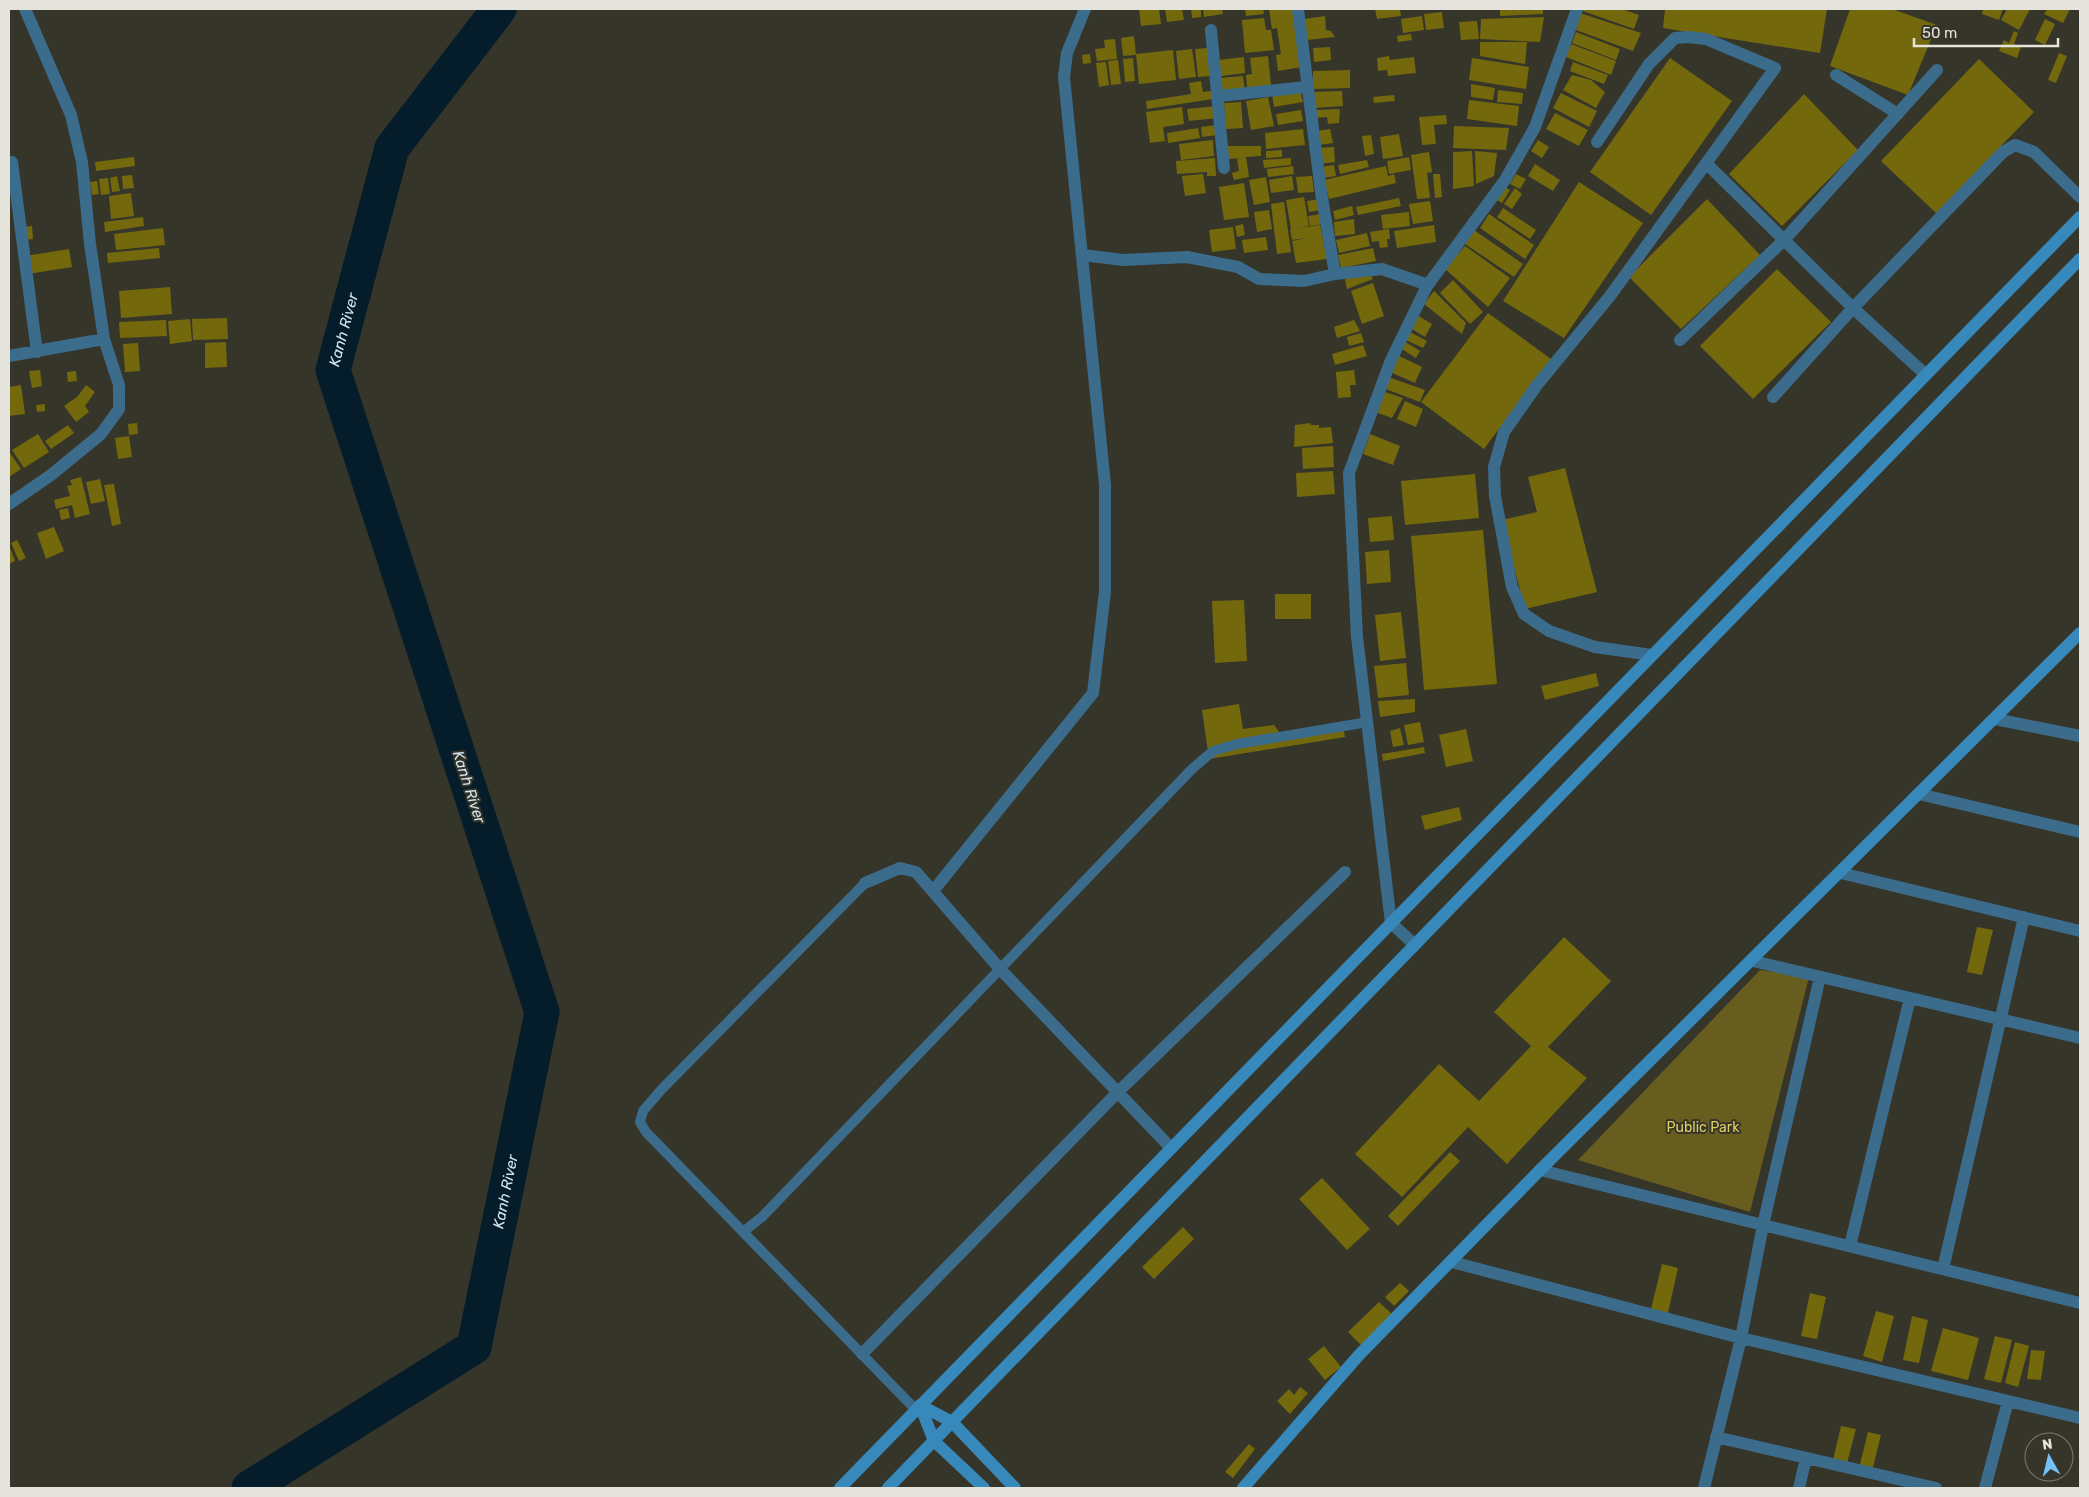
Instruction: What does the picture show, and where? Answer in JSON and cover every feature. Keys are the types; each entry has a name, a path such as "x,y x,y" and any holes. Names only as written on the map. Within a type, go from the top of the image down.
{"street":[{"path":"9,504 51,475 101,434 119,409 119,385 104,339 90,244 82,162 72,115 25,9"},
{"path":"933,891 1093,693 1105,592 1105,485 1083,255 1065,104 1064,77 1067,53 1085,9"},
{"path":"1298,9 1306,87 1334,274"},
{"path":"1415,945 1391,923 1368,722 1356,637 1349,473 1391,360 1428,285 1505,180 1535,127 1577,9"},
{"path":"1211,30 1224,168"},
{"path":"1597,142 1648,64 1675,38 1706,39 1775,68 1610,296 1537,385 1504,432 1494,467 1495,496 1512,587 1524,614 1549,631 1594,647 1652,655"},
{"path":"1680,340 1785,239 1937,70"},
{"path":"1836,75 1898,114"},
{"path":"1218,96 1306,87"},
{"path":"1773,397 1853,308 2002,152 2015,145 2034,152 2080,198"},
{"path":"12,162 37,352"},
{"path":"1706,162 1853,308 1926,375"},
{"path":"840,1488 2080,217"},
{"path":"1083,255 1123,260 1187,257 1238,267 1258,279 1304,281 1334,274 1382,269 1428,285"},
{"path":"888,1488 2080,260"},
{"path":"9,356 104,339"},
{"path":"1244,1488 1359,1355 1540,1170 2079,636"},
{"path":"1995,719 2080,736"},
{"path":"1920,794 2080,832"},
{"path":"865,883 900,868 916,872 1000,969 1171,1148"},
{"path":"862,1354 1118,1092 1345,872"},
{"path":"1841,873 2080,930"},
{"path":"1943,1269 2002,1020 2024,917"},
{"path":"1753,961 2080,1038"},
{"path":"1704,1488 1741,1338 1764,1225 1820,977"},
{"path":"1850,1246 1910,998"},
{"path":"1540,1170 2080,1303"},
{"path":"1452,1262 1741,1338 2080,1418"},
{"path":"1985,1488 2008,1401"},
{"path":"918,1407 952,1422 1015,1488"},
{"path":"918,1407 934,1441 984,1488"},
{"path":"1716,1437 1806,1458 1893,1483 1936,1488"},
{"path":"1799,1488 1806,1458"}],"lane":[{"path":"743,1232 769,1210 1192,769 1213,751 1237,744 1368,722"},
{"path":"865,883 643,1111 640,1122 646,1132 862,1354 918,1407"}],"green space":[{"name":"Public Park","path":"1760,970 1809,977 1750,1212 1578,1160"}],"building":[{"path":"1139,9 1159,9 1161,24 1141,26"},
{"path":"1165,9 1182,9 1184,20 1167,22"},
{"path":"1191,9 1201,9 1201,17 1192,18"},
{"path":"1203,9 1222,9 1223,14 1204,17"},
{"path":"1245,9 1263,9 1264,14 1246,16"},
{"path":"1269,9 1293,9 1302,67 1278,71 1276,55 1281,54 1277,28 1272,29"},
{"path":"1375,9 1400,9 1401,16 1377,19"},
{"path":"1500,9 1543,9 1543,14 1500,16"},
{"path":"1581,9 1622,9 1639,15 1634,29"},
{"path":"1665,9 1827,9 1820,53 1663,28"},
{"path":"1850,9 1892,9 1937,25 1908,95 1830,66"},
{"path":"1983,9 2003,9 1999,20 1982,14"},
{"path":"2007,9 2030,9 2019,30 2001,20"},
{"path":"2047,9 2070,9 2063,23 2044,14"},
{"path":"1442,12 1444,28 1426,30 1424,14"},
{"path":"1580,13 1641,33 1633,51 1576,30"},
{"path":"1325,16 1326,30 1331,31 1335,37 1307,40 1304,19"},
{"path":"1422,16 1424,30 1403,33 1401,19"},
{"path":"1544,17 1540,42 1480,39 1481,19"},
{"path":"1264,18 1266,30 1271,30 1274,50 1245,53 1242,20"},
{"path":"2045,19 2055,24 2045,45 2035,40"},
{"path":"1477,21 1479,39 1461,40 1459,22"},
{"path":"2014,31 2018,33 2014,44 2021,47 2017,58 1999,51 2004,40 2009,43"},
{"path":"1576,32 1620,49 1616,60 1572,43"},
{"path":"1411,34 1412,40 1398,42 1397,36"},
{"path":"1134,36 1136,55 1123,56 1121,38"},
{"path":"1115,39 1117,59 1097,61 1095,49 1105,48 1104,40"},
{"path":"1480,42 1527,42 1525,64 1480,56"},
{"path":"1571,44 1616,61 1611,75 1566,57"},
{"path":"1330,47 1331,60 1314,62 1313,48"},
{"path":"1208,48 1211,76 1198,77 1195,49"},
{"path":"1192,49 1196,77 1179,79 1176,51"},
{"path":"1173,50 1176,80 1139,84 1136,54"},
{"path":"2059,53 2067,56 2056,83 2048,80"},
{"path":"1090,54 1091,63 1083,64 1082,55"},
{"path":"1268,56 1271,85 1247,88 1246,75 1252,74 1250,58"},
{"path":"1389,56 1390,60 1414,57 1416,73 1388,76 1387,70 1378,71 1377,58"},
{"path":"1244,57 1245,73 1221,76 1219,60"},
{"path":"1133,58 1135,81 1125,82 1123,59"},
{"path":"1472,58 1529,67 1526,89 1469,80"},
{"path":"1670,58 1732,101 1651,215 1590,172"},
{"path":"1979,59 2034,112 1936,213 1881,161"},
{"path":"1118,60 1121,84 1111,85 1108,61"},
{"path":"1106,62 1109,85 1099,87 1096,63"},
{"path":"1573,62 1608,75 1604,84 1570,71"},
{"path":"1350,70 1350,88 1313,89 1313,71"},
{"path":"1572,75 1591,80 1605,92 1596,108 1563,90"},
{"path":"1243,76 1245,90 1220,93 1219,78"},
{"path":"1201,81 1203,92 1211,91 1213,99 1147,109 1146,101 1191,94 1189,83"},
{"path":"1471,84 1495,88 1493,100 1471,97"},
{"path":"1300,90 1303,102 1274,107 1272,93"},
{"path":"1498,90 1523,93 1522,104 1497,102"},
{"path":"1342,91 1343,106 1314,108 1313,92"},
{"path":"1561,93 1597,111 1589,127 1553,108"},
{"path":"1804,94 1858,150 1782,226 1729,174"},
{"path":"1394,95 1395,101 1374,103 1373,97"},
{"path":"1268,97 1274,126 1251,130 1246,101"},
{"path":"1469,100 1519,106 1517,126 1467,119"},
{"path":"1241,102 1243,128 1226,129 1224,103"},
{"path":"1217,106 1218,118 1189,121 1187,109"},
{"path":"1182,107 1184,124 1163,127 1165,141 1150,143 1146,112"},
{"path":"1340,109 1339,123 1328,124 1327,117 1314,118 1314,110"},
{"path":"1301,110 1303,121 1278,125 1276,114"},
{"path":"1555,113 1588,130 1579,146 1546,129"},
{"path":"1446,115 1447,124 1434,125 1436,144 1422,145 1419,117"},
{"path":"1216,125 1217,135 1202,137 1201,127"},
{"path":"1454,126 1509,128 1506,150 1453,148"},
{"path":"1198,128 1200,138 1168,143 1167,133"},
{"path":"1303,129 1305,145 1266,149 1265,133"},
{"path":"1330,129 1333,143 1319,145 1317,131"},
{"path":"1399,134 1403,156 1383,159 1380,137"},
{"path":"1371,135 1374,154 1365,156 1362,136"},
{"path":"1213,140 1214,156 1181,160 1179,144"},
{"path":"1538,140 1549,147 1542,158 1531,151"},
{"path":"1227,146 1261,146 1261,156 1246,157 1249,177 1234,180 1232,173 1239,171 1237,159 1242,158 1229,159"},
{"path":"1334,147 1335,162 1319,164 1317,148"},
{"path":"1282,150 1282,157 1266,158 1266,151"},
{"path":"1472,151 1474,186 1453,189 1453,152"},
{"path":"1475,151 1497,153 1494,176 1476,184"},
{"path":"1429,152 1432,172 1427,173 1430,198 1417,199 1411,155"},
{"path":"134,157 135,166 96,171 95,162"},
{"path":"1409,157 1411,170 1389,174 1387,161"},
{"path":"1215,158 1216,176 1207,176 1207,172 1177,174 1176,161"},
{"path":"1291,158 1291,165 1264,168 1263,160"},
{"path":"1367,160 1369,167 1340,174 1338,165"},
{"path":"1535,164 1560,180 1553,191 1528,176"},
{"path":"1334,165 1336,176 1322,178 1320,167"},
{"path":"1293,166 1294,174 1268,177 1267,169"},
{"path":"1386,166 1388,176 1394,174 1396,183 1329,199 1324,180"},
{"path":"1203,174 1206,193 1185,196 1182,176"},
{"path":"1433,174 1440,174 1442,197 1435,198"},
{"path":"1516,174 1526,179 1520,189 1510,184"},
{"path":"132,175 134,188 123,189 122,176"},
{"path":"117,176 120,191 112,192 110,178"},
{"path":"1292,176 1294,190 1271,193 1269,180"},
{"path":"1312,176 1314,192 1298,193 1296,177"},
{"path":"1266,177 1270,202 1254,205 1249,180"},
{"path":"108,178 110,194 101,195 99,179"},
{"path":"97,181 99,194 92,195 90,182"},
{"path":"1579,182 1643,223 1564,338 1503,301"},
{"path":"1244,183 1249,217 1224,220 1219,187"},
{"path":"1505,187 1510,190 1502,203 1497,200"},
{"path":"1515,188 1522,194 1512,209 1504,204"},
{"path":"131,193 134,216 111,219 109,196"},
{"path":"1304,197 1309,226 1291,229 1286,200"},
{"path":"1399,198 1401,206 1358,215 1356,207"},
{"path":"1320,199 1322,210 1309,212 1307,201"},
{"path":"1707,199 1760,255 1681,329 1629,277"},
{"path":"1430,201 1433,221 1413,224 1409,204"},
{"path":"1284,202 1291,252 1277,254 1271,204"},
{"path":"1352,206 1354,215 1335,220 1333,211"},
{"path":"1503,208 1536,230 1530,239 1497,217"},
{"path":"1269,210 1272,229 1257,232 1254,212"},
{"path":"1409,212 1410,226 1383,229 1381,215"},
{"path":"1321,214 1323,224 1310,226 1308,216"},
{"path":"1489,214 1534,245 1525,259 1480,228"},
{"path":"143,217 144,226 105,232 104,222"},
{"path":"1354,219 1355,234 1335,236 1334,222"},
{"path":"1243,224 1245,235 1237,237 1235,226"},
{"path":"1320,225 1327,259 1296,263 1292,241 1307,238 1292,240 1290,229"},
{"path":"1434,225 1436,242 1397,248 1394,231"},
{"path":"32,226 33,239 25,240 23,227"},
{"path":"1233,227 1236,249 1212,252 1209,230"},
{"path":"163,228 165,245 116,250 114,234"},
{"path":"1389,229 1390,239 1387,239 1388,247 1380,248 1379,241 1372,242 1370,232"},
{"path":"1474,230 1523,264 1514,277 1465,244"},
{"path":"1367,233 1370,246 1339,253 1336,240"},
{"path":"1266,237 1268,250 1244,253 1242,240"},
{"path":"1465,246 1510,278 1488,307 1445,269"},
{"path":"159,248 160,258 108,263 107,253"},
{"path":"1373,248 1376,261 1341,268 1338,255"},
{"path":"69,249 72,267 28,274 25,256"},
{"path":"1777,269 1831,322 1753,399 1700,346"},
{"path":"1369,271 1373,279 1347,289 1344,274"},
{"path":"1453,280 1483,312 1470,324 1440,293"},
{"path":"1373,283 1384,316 1362,324 1351,291"},
{"path":"170,287 172,314 121,318 119,291"},
{"path":"1434,291 1466,323 1462,334 1424,304"},
{"path":"1488,313 1551,359 1484,449 1421,402"},
{"path":"1417,315 1432,324 1425,337 1410,328"},
{"path":"227,318 228,339 193,340 192,319"},
{"path":"190,319 192,341 170,344 168,321"},
{"path":"166,320 167,336 120,338 119,322"},
{"path":"1354,320 1360,331 1337,338 1334,327"},
{"path":"1410,332 1427,341 1423,348 1406,340"},
{"path":"1361,333 1364,342 1349,346 1347,337"},
{"path":"1404,341 1420,351 1416,358 1400,348"},
{"path":"226,342 227,367 205,368 205,343"},
{"path":"138,343 140,371 125,372 123,344"},
{"path":"1363,345 1367,356 1335,365 1332,354"},
{"path":"1397,355 1422,367 1415,383 1390,372"},
{"path":"40,370 42,386 32,388 29,371"},
{"path":"1354,370 1356,385 1350,385 1351,397 1338,398 1336,372"},
{"path":"76,371 77,381 68,382 67,372"},
{"path":"1388,377 1425,390 1420,402 1383,388"},
{"path":"21,385 25,414 9,416 9,387"},
{"path":"86,385 95,392 85,406 89,412 76,422 64,406 77,397"},
{"path":"1382,391 1403,398 1392,418 1375,412"},
{"path":"1405,401 1423,409 1416,427 1397,419"},
{"path":"45,404 45,411 37,412 36,405"},
{"path":"137,423 138,434 129,435 128,424"},
{"path":"1310,423 1311,425 1319,425 1319,428 1331,427 1333,443 1294,447 1295,425"},
{"path":"68,425 74,433 51,449 45,441"},
{"path":"38,434 49,452 24,468 12,450"},
{"path":"1370,434 1400,446 1393,465 1363,454"},
{"path":"129,436 132,457 118,459 115,438"},
{"path":"1333,446 1334,467 1303,469 1302,448"},
{"path":"9,454 21,469 9,477"},
{"path":"1565,468 1597,592 1525,609 1502,520 1537,512 1528,477"},
{"path":"1333,471 1335,494 1297,497 1296,473"},
{"path":"1475,474 1479,518 1405,525 1401,481"},
{"path":"81,477 90,514 75,518 72,505 56,509 54,500 70,496 67,486 72,485 70,480"},
{"path":"100,479 105,501 91,504 86,482"},
{"path":"114,484 121,524 112,526 104,485"},
{"path":"68,508 70,518 61,520 59,510"},
{"path":"1392,516 1394,540 1370,542 1368,518"},
{"path":"54,527 64,551 46,559 37,533"},
{"path":"1483,530 1497,684 1424,690 1411,536"},
{"path":"17,540 26,558 19,561 11,543"},
{"path":"9,545 15,561 9,564"},
{"path":"1389,550 1391,582 1367,584 1365,552"},
{"path":"1275,594 1311,594 1311,619 1275,619"},
{"path":"1244,600 1247,661 1215,663 1212,601"},
{"path":"1401,612 1406,658 1380,661 1375,615"},
{"path":"1406,663 1409,695 1378,698 1374,666"},
{"path":"1596,673 1599,686 1545,700 1541,686"},
{"path":"1415,699 1415,712 1380,717 1378,701"},
{"path":"1239,704 1243,729 1274,725 1282,736 1343,725 1345,737 1209,759 1202,710"},
{"path":"1420,722 1424,742 1408,745 1404,725"},
{"path":"1400,728 1404,745 1393,747 1390,731"},
{"path":"1466,729 1473,761 1446,767 1439,735"},
{"path":"1424,747 1425,753 1383,761 1382,754"},
{"path":"1459,807 1462,820 1425,830 1421,816"},
{"path":"1977,927 1993,930 1982,975 1967,972"},
{"path":"1564,937 1611,981 1548,1047 1587,1078 1507,1164 1468,1127 1402,1197 1355,1154 1439,1064 1479,1101 1531,1046 1494,1012"},
{"path":"1450,1152 1460,1161 1398,1226 1388,1216"},
{"path":"1322,1178 1370,1229 1347,1250 1299,1199"},
{"path":"1183,1227 1194,1239 1154,1279 1142,1267"},
{"path":"1662,1264 1678,1268 1668,1313 1651,1309"},
{"path":"1400,1283 1409,1291 1394,1306 1385,1297"},
{"path":"1810,1293 1826,1297 1817,1339 1801,1336"},
{"path":"1379,1302 1392,1314 1361,1345 1348,1332"},
{"path":"1876,1311 1894,1316 1882,1362 1863,1356"},
{"path":"1912,1316 1928,1320 1919,1363 1903,1360"},
{"path":"1943,1328 1979,1338 1968,1380 1931,1371"},
{"path":"1995,1336 2012,1340 2001,1383 1984,1379"},
{"path":"2015,1342 2029,1346 2018,1387 2005,1383"},
{"path":"1324,1346 1341,1367 1325,1380 1308,1359"},
{"path":"2031,1350 2045,1351 2041,1380 2027,1379"},
{"path":"1300,1387 1308,1393 1290,1414 1277,1401 1289,1389 1294,1395"},
{"path":"1841,1426 1856,1429 1847,1463 1833,1460"},
{"path":"1868,1432 1881,1435 1872,1471 1859,1468"},
{"path":"1249,1444 1255,1449 1233,1478 1225,1472"}],"waterway":[{"name":"Kanh River","path":"249,1488 474,1347 542,1012 333,370 392,148 499,9"}]}
